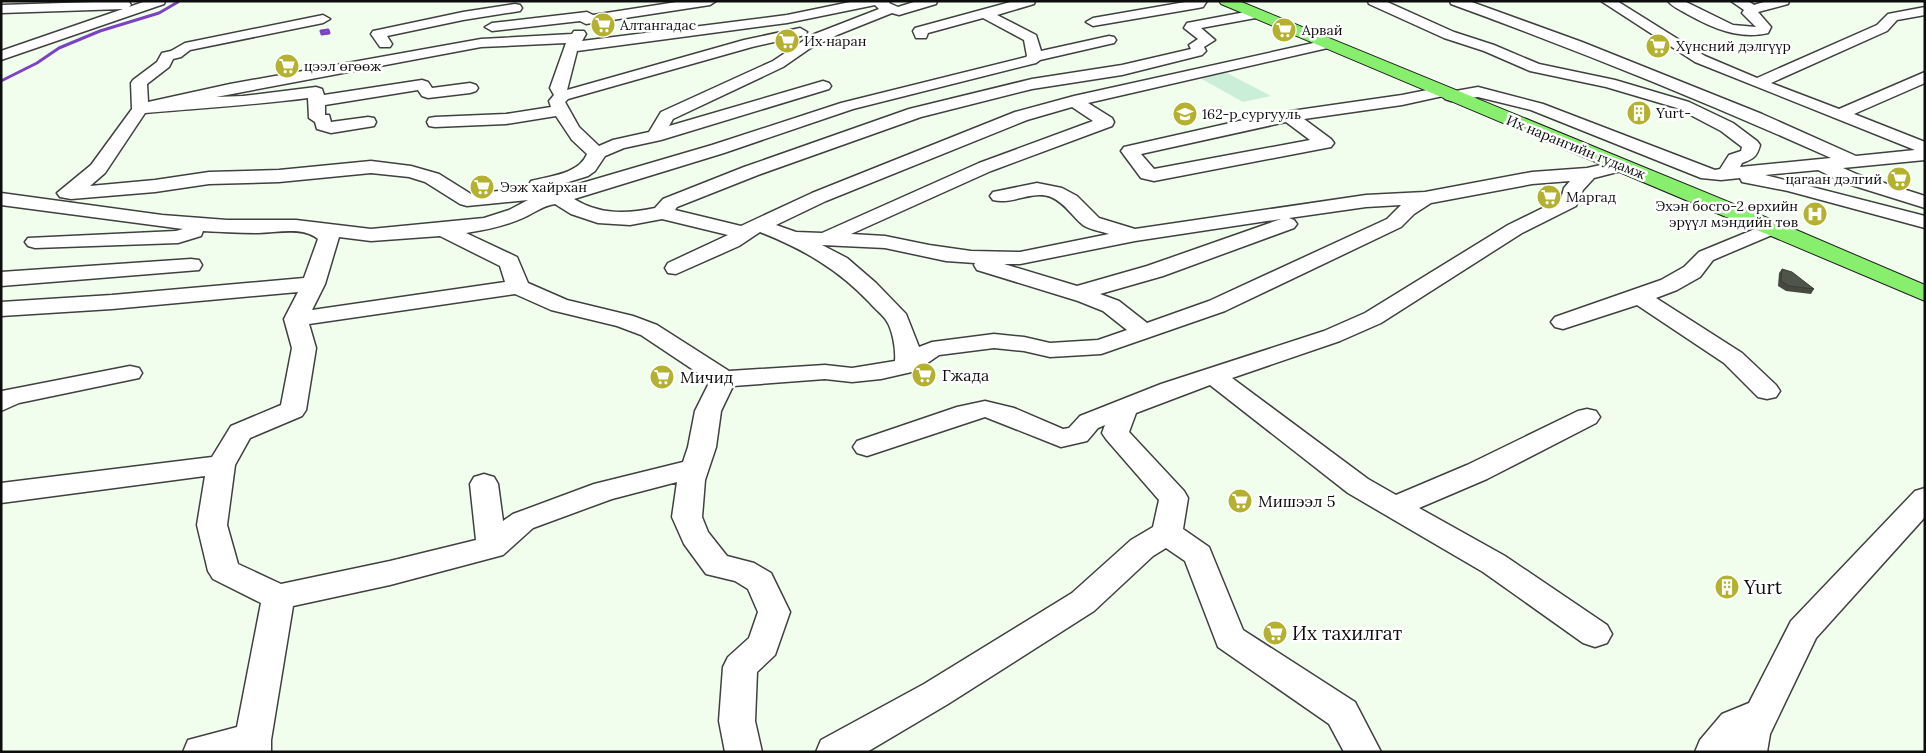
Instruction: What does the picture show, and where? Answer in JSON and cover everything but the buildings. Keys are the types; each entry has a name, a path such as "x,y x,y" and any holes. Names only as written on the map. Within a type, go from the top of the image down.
{"main road":[{"name":"Их нарангийн гудамж","path":"1226,1 1772,228 1925,294"}],"street":[{"path":"1,9 118,6 159,1"},
{"path":"440,8 477,1"},
{"path":"475,29 585,13 710,1"},
{"path":"140,109 230,89 481,42 574,42 787,19 883,4 899,11 931,1"},
{"path":"920,35 920,31 1029,1"},
{"path":"1093,22 1198,4 1201,1"},
{"path":"1374,1 1449,35 1489,48 1535,68 1609,83 1683,105 1727,127 1751,146 1748,154 1735,159 1710,178 1708,183 1750,178 1790,186 1925,222"},
{"path":"1456,1 1576,45 1854,162"},
{"path":"1607,1 1700,59 1922,146"},
{"path":"1674,1 1726,28 1743,32 1757,32 1764,28 1749,13 1753,9 1783,1"},
{"path":"1737,1 1753,9"},
{"path":"1,56 138,4"},
{"path":"655,136 668,116 778,64 788,55 883,4"},
{"path":"385,44 378,34 462,16 531,6"},
{"path":"1758,83 1882,28 1893,17 1925,11"},
{"path":"585,13 558,88 561,103 579,140 597,153"},
{"path":"984,14 1013,27 1031,38 1035,57"},
{"path":"662,213 670,203 751,171 915,113 1032,84 1122,70 1197,52 1199,51 1196,45 1208,40 1191,28 1194,25 1256,14"},
{"path":"1503,19 1537,16"},
{"path":"71,193 98,169 140,109 139,83 164,64 167,56 176,54 185,47 323,19"},
{"path":"435,122 506,119 779,36 844,26"},
{"path":"368,47 448,34"},
{"path":"6,200 155,186 209,178 278,176 371,167 410,172 432,178 466,200 545,197 718,149 847,106 1031,60 1035,57 1109,40"},
{"path":"676,268 732,242 751,229 819,197 1021,116 1074,101 1327,44"},
{"path":"1,48 24,48"},
{"path":"1122,70 1147,84"},
{"path":"1841,114 1925,77"},
{"path":"316,101 422,85 428,93 470,88"},
{"path":"597,153 619,144 655,136 823,86"},
{"path":"138,92 158,88"},
{"path":"140,109 206,102 243,101 316,92 317,118 322,119 323,126 331,128 368,122"},
{"path":"1130,151 1289,116 1446,94 1478,92 1527,105 1710,178"},
{"path":"1074,101 1106,122 1148,174 1154,175 1325,143 1289,116"},
{"path":"826,238 985,167 1106,122"},
{"path":"1659,182 1710,178 1818,164 1854,162 1922,146"},
{"path":"597,153 595,161 588,168 538,185 536,188 545,197 598,217 630,219 662,213 793,238 885,242 930,252 1077,293 1111,306 1144,332"},
{"path":"1818,164 1852,179 1925,202"},
{"path":"930,252 971,257 1020,258 1135,235 1366,201 1426,198 1532,178 1587,174 1619,166"},
{"path":"867,447 966,413 985,409 1006,414 1061,438 1078,435 1089,422 1214,376 1332,336 1373,318 1515,229 1569,202 1574,188 1587,174"},
{"path":"1000,196 1037,189 1055,192 1070,200 1092,222 1135,235"},
{"path":"6,200 213,226 308,227 371,235 442,230 487,224 516,214 545,197"},
{"path":"296,320 518,288 559,305 625,321 649,330 692,360 724,379 825,372 852,375 881,372 907,366 932,349 994,341 1024,344 1050,350 1101,347 1217,306 1394,223 1407,210 1426,198"},
{"path":"1077,293 1155,271 1274,229 1324,208"},
{"path":"35,242 178,237 213,226"},
{"path":"308,227 329,237 325,257 296,320 304,348 293,410 240,432 221,465 212,525 224,571 278,597 390,573 492,547 523,522 604,491 696,468"},
{"path":"1562,322 1639,297 1669,285 1692,272 1706,256 1772,228"},
{"path":"442,230 509,262 518,288"},
{"path":"793,238 839,264 898,319 908,352 907,366"},
{"path":"1,279 191,265"},
{"path":"1,309 112,302 314,284"},
{"path":"1639,297 1732,358 1767,391"},
{"path":"1,402 11,397 130,373"},
{"path":"1214,376 1358,486 1494,564 1595,634"},
{"path":"724,379 708,411 702,447 691,480 687,517 695,536 717,566 743,572 760,581 774,612 763,645 740,667 738,721 744,752"},
{"path":"834,752 936,694 1082,602 1142,548 1167,533 1174,498 1115,433 1125,408"},
{"path":"1393,507 1476,472 1586,417"},
{"path":"1,493 221,465"},
{"path":"484,484 492,547"},
{"path":"1748,752 1752,734 1803,630 1925,498"},
{"path":"1167,533 1198,555 1230,638 1342,713 1363,752"},
{"path":"201,752 253,746 278,597"},
{"path":"1713,752 1735,725 1762,713"}],"green space":[{"path":"1227,73 1271,96 1243,102 1200,78"}],"waterway":[{"path":"1,81 37,63 59,48 100,31 159,13 178,2 176,1"},
{"path":"328,30 329,33 322,34 321,31 328,30"}],"place":[{"name":"Алтангадас","path":"603,25"},
{"name":"Арвай","path":"1284,30"},
{"name":"Их наран","path":"787,41"},
{"name":"Хүнсний дэлгүүр","path":"1658,46"},
{"name":"цээл өгөөж","path":"287,66"},
{"name":"Yurt-","path":"1639,113"},
{"name":"162-р сургууль","path":"1185,114"},
{"name":"цагаан дэлгий","path":"1899,179"},
{"name":"Ээж хайрхан","path":"482,187"},
{"name":"Маргад","path":"1549,197"},
{"name":"Эхэн босго-2 өрхийн эрүүл мэндийн төв","path":"1815,214"},
{"name":"Гжада","path":"924,375"},
{"name":"Мичид","path":"662,377"},
{"name":"Мишээл 5","path":"1240,501"},
{"name":"Yurt","path":"1727,587"},
{"name":"Их тахилгат","path":"1275,633"}]}
